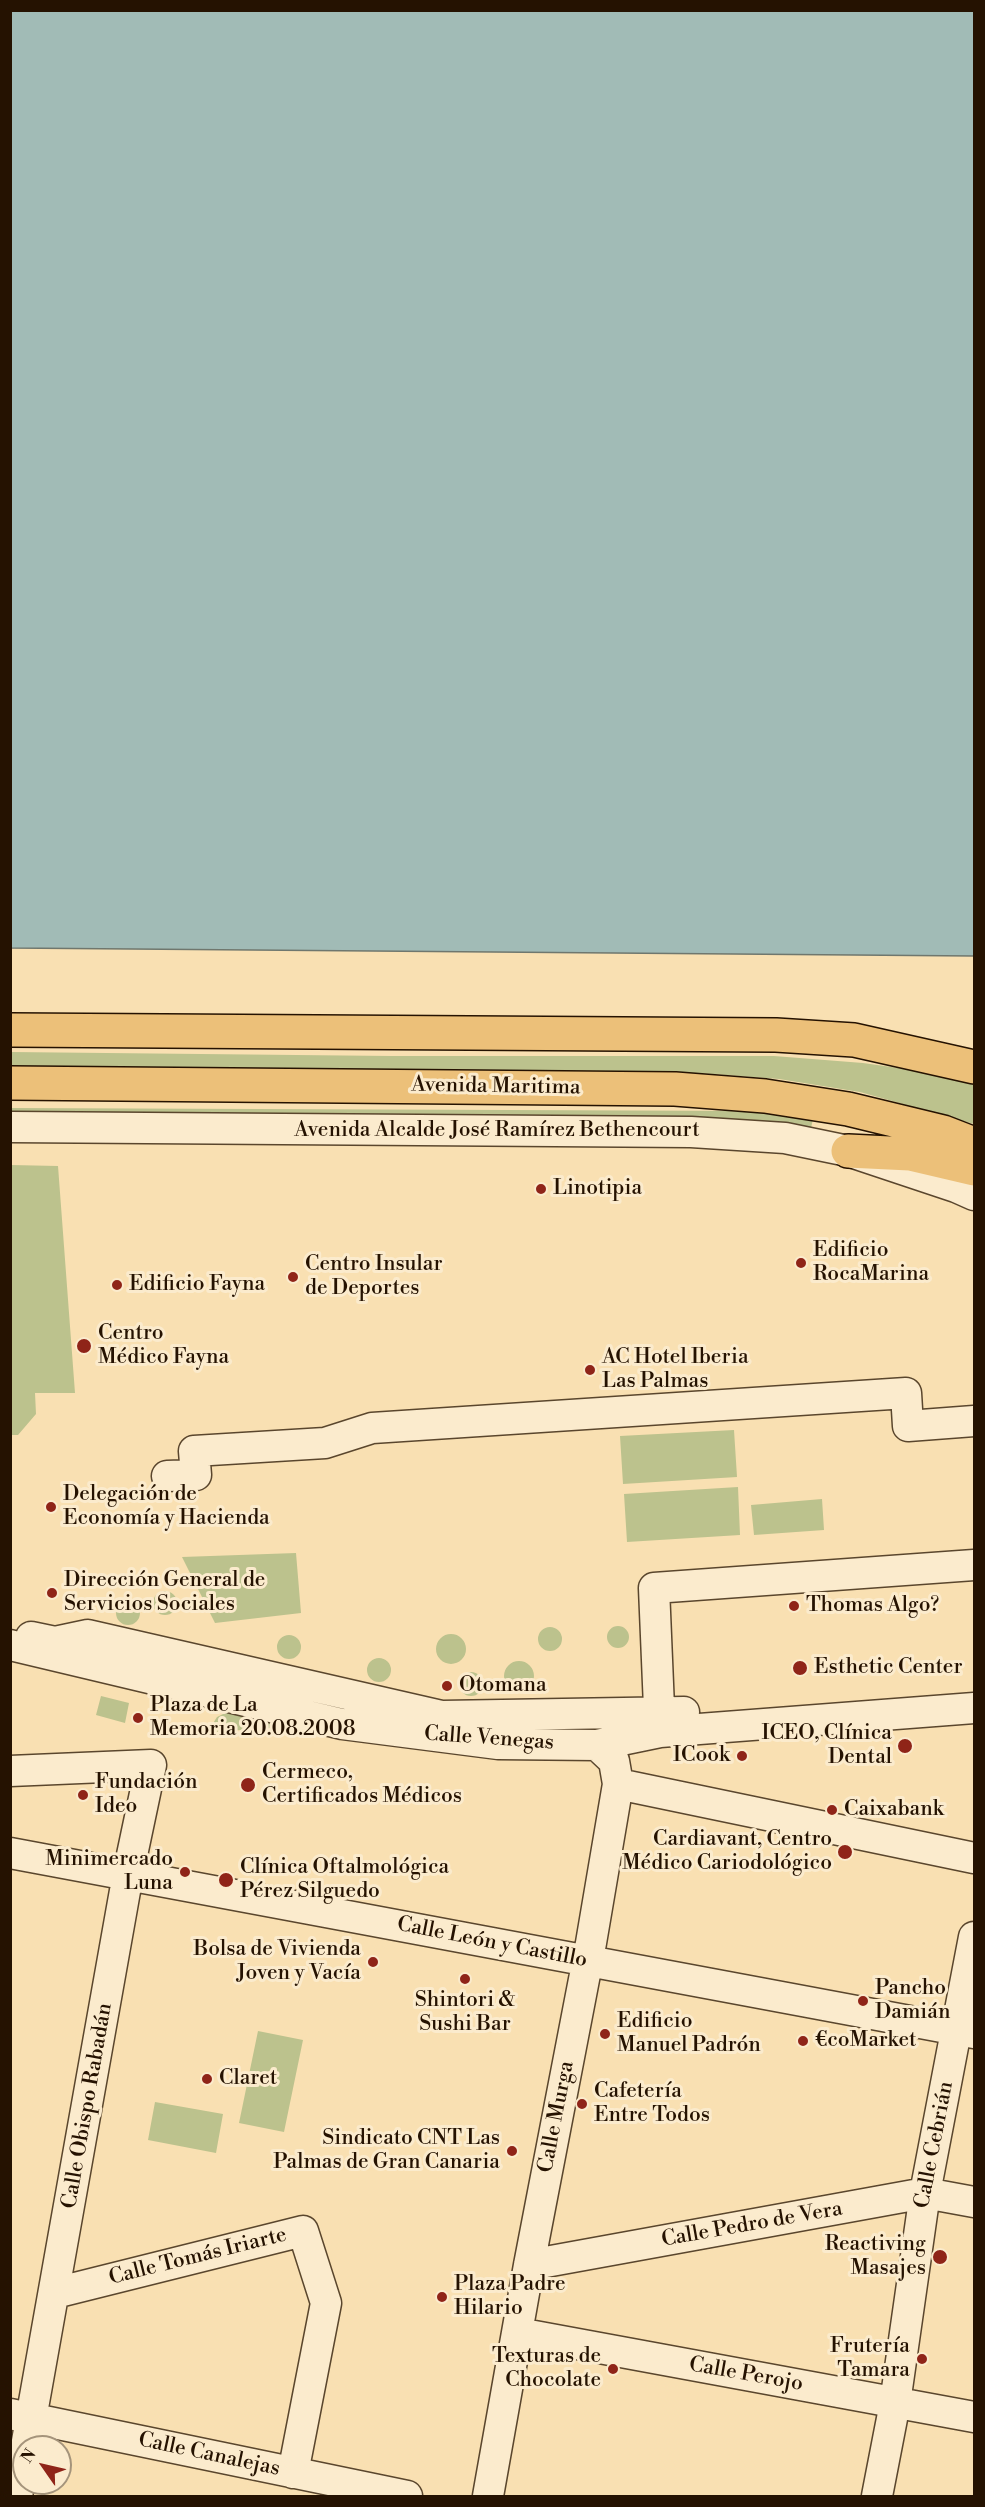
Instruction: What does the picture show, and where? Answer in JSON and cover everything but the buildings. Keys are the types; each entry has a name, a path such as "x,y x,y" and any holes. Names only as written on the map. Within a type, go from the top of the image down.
{"highway":[{"path":"10,1030 776,1035 854,1040 950,1039 975,1044"},
{"path":"854,1040 975,1067"},
{"name":"Avenida Maritima","path":"10,1083 675,1089 765,1096 848,1109 943,1132 975,1144"},
{"path":"848,1151 910,1154 975,1169"}],"street":[{"name":"Avenida Alcalde José Ramírez Bethencourt","path":"10,1127 691,1132 785,1138 848,1151 975,1195"},
{"path":"167,1476 196,1475 194,1451 325,1443 372,1428 906,1393 908,1426 975,1421"},
{"path":"659,1723 654,1588 975,1565"},
{"name":"Calle Venegas","path":"10,1633 55,1642 88,1635 442,1716 659,1723 975,1708"},
{"name":"Calle Venegas","path":"10,1645 342,1724 498,1744 597,1745 659,1723 975,1694"},
{"name":"Calle Murga","path":"488,2496 528,2265 587,1962 618,1784 614,1761 597,1745"},
{"name":"Calle Obispo Rabadán","path":"10,1771 152,1765 128,1874 55,2293 21,2416 24,2435"},
{"path":"618,1784 975,1858"},
{"name":"Calle León y Castillo","path":"10,1853 966,2031"},
{"name":"Calle Cebrián","path":"877,2496 895,2403 925,2193 966,2031 975,1937"},
{"name":"Calle Pedro de Vera","path":"528,2265 925,2193 975,2202"},
{"name":"Calle Tomás Iriarte","path":"55,2293 303,2231 326,2303 293,2473"},
{"name":"Calle Perojo","path":"518,2333 975,2417"},
{"name":"Calle Canalejas","path":"21,2416 407,2496"}],"green space":[{"path":"11,1052 391,1056 774,1056 863,1063 934,1073 974,1082 974,1124 860,1092 779,1079 713,1074 625,1071 11,1067"},
{"path":"11,1108 756,1111 813,1119 811,1128 759,1123 11,1118"},
{"path":"11,1165 58,1166 75,1393 35,1393 36,1414 18,1435 11,1435"},
{"path":"734,1430 737,1477 623,1484 620,1436"},
{"path":"738,1487 740,1535 627,1542 624,1494"},
{"path":"822,1499 824,1530 754,1535 751,1505"},
{"path":"296,1553 301,1613 215,1623 182,1557"},
{"path":"165,1591 173,1595 177,1603 173,1611 165,1615 157,1611 153,1603 157,1595"},
{"path":"128,1601 136,1605 140,1613 136,1621 128,1625 120,1621 116,1613 120,1605"},
{"path":"614,1626 622,1626 629,1633 629,1641 622,1648 614,1648 607,1641 607,1633"},
{"path":"550,1627 558,1631 562,1639 558,1647 550,1651 542,1647 538,1639 542,1631"},
{"path":"451,1634 457,1635 465,1643 465,1655 457,1663 451,1664 445,1663 437,1655 436,1649 437,1643 445,1635"},
{"path":"289,1635 297,1639 301,1647 297,1655 289,1659 281,1655 277,1647 281,1639"},
{"path":"379,1658 387,1662 391,1670 387,1678 379,1682 371,1678 367,1670 371,1662"},
{"path":"519,1661 525,1662 533,1670 533,1682 525,1690 519,1691 513,1690 505,1682 504,1676 505,1670 513,1662"},
{"path":"471,1672 479,1676 483,1684 479,1692 471,1696 463,1692 459,1684 463,1676"},
{"path":"101,1696 129,1703 125,1723 96,1715"},
{"path":"227,1712 284,1724 283,1727 213,1732 212,1725 217,1717"},
{"path":"258,2031 303,2040 284,2132 239,2123"},
{"path":"155,2102 223,2114 216,2153 148,2140"}],"water":[{"path":"11,10 974,11 974,956 11,948"}],"place":[{"name":"Linotipia","path":"541,1189"},
{"name":"Edificio RocaMarina","path":"801,1263"},
{"name":"Centro Insular de Deportes","path":"293,1277"},
{"name":"Edificio Fayna","path":"117,1285"},
{"name":"Centro Médico Fayna","path":"84,1346"},
{"name":"AC Hotel Iberia Las Palmas","path":"590,1370"},
{"name":"Delegación de Economía y Hacienda","path":"51,1507"},
{"name":"Dirección General de Servicios Sociales","path":"52,1593"},
{"name":"Thomas Algo?","path":"794,1606"},
{"name":"Esthetic Center","path":"800,1668"},
{"name":"Otomana","path":"447,1686"},
{"name":"Plaza de La Memoria 20.08.2008","path":"138,1718"},
{"name":"ICEO, Clínica Dental","path":"905,1746"},
{"name":"ICook","path":"742,1756"},
{"name":"Cermeco, Certificados Médicos","path":"248,1785"},
{"name":"Fundación Ideo","path":"83,1795"},
{"name":"Caixabank","path":"832,1810"},
{"name":"Cardiavant, Centro Médico Cariodológico","path":"845,1852"},
{"name":"Minimercado Luna","path":"185,1872"},
{"name":"Clínica Oftalmológica Pérez Silguedo","path":"226,1880"},
{"name":"Bolsa de Vivienda Joven y Vacía","path":"373,1962"},
{"name":"Shintori & Sushi Bar","path":"465,1979"},
{"name":"Pancho Damián","path":"863,2001"},
{"name":"Edificio Manuel Padrón","path":"605,2034"},
{"name":"€coMarket","path":"803,2041"},
{"name":"Claret","path":"207,2079"},
{"name":"Cafetería Entre Todos","path":"582,2104"},
{"name":"Sindicato CNT Las Palmas de Gran Canaria","path":"512,2151"},
{"name":"Reactiving Masajes","path":"940,2257"},
{"name":"Plaza Padre Hilario","path":"442,2297"},
{"name":"Frutería Tamara","path":"922,2359"},
{"name":"Texturas de Chocolate","path":"613,2369"}]}
